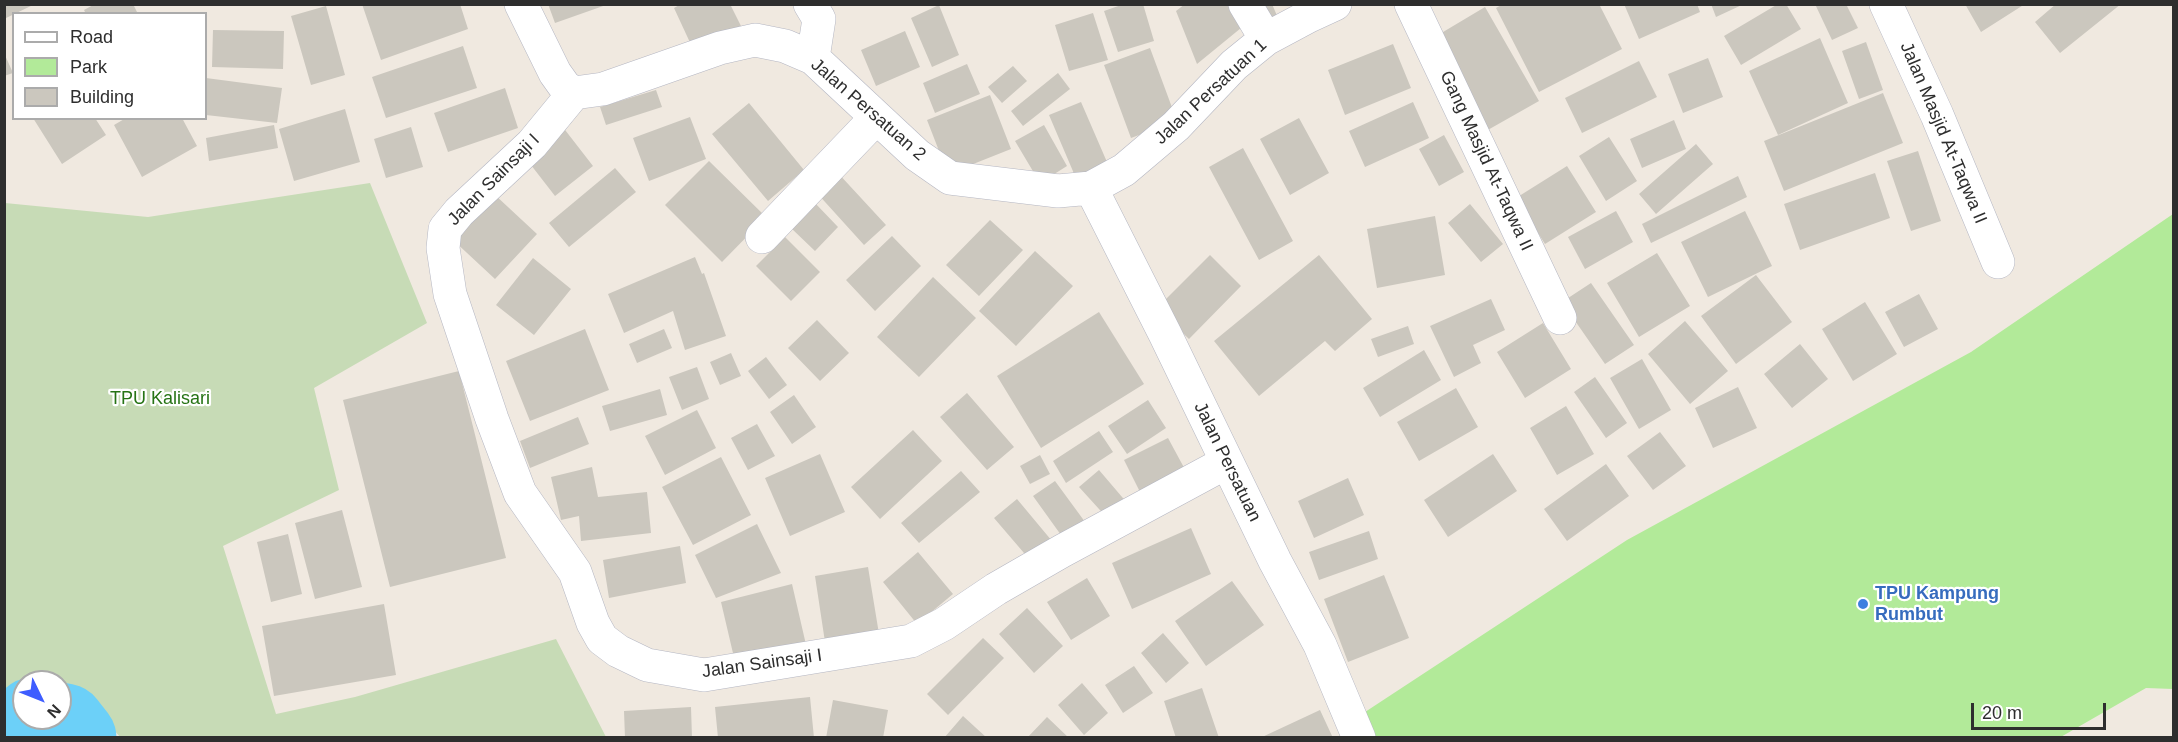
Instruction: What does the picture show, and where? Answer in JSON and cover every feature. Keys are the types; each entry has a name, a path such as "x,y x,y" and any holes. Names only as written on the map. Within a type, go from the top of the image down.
{"street":[{"path":"521,4 555,73 565,87 574,93"},
{"path":"810,4 819,19 813,58"},
{"path":"1245,4 1266,39"},
{"name":"Jalan Persatuan 1","path":"1091,188 1124,170 1149,150 1176,126 1234,65 1266,39 1335,4"},
{"name":"Gang Masjid At-Taqwa II","path":"1411,4 1560,318"},
{"name":"Jalan Masjid At-Taqwa II","path":"1886,4 1937,115 1998,262"},
{"name":"Jalan Persatuan 2","path":"574,93 603,89 720,48 755,40 784,46 813,58 917,155 950,178 1058,191 1091,188"},
{"name":"Jalan Sainsaji I","path":"574,93 532,144 480,192 445,229 443,248 450,294 492,419 520,493 575,572 593,623 602,639 618,651 647,665 704,675 911,641 944,624 996,589 1062,550 1227,462"},
{"path":"762,237 876,118"},
{"name":"Jalan Persatuan","path":"1091,188 1275,561 1320,645 1359,738"}],"green space":[{"name":"TPU Kalisari","path":"370,183 427,323 314,388 339,490 223,546 276,714 355,697 556,639 606,737 120,737 84,695 72,695 72,670 12,670 12,697 5,697 5,203 148,217"},
{"path":"2173,214 2173,689 2146,688 2059,738 1369,738 1362,714 1627,540 1971,352"}],"building":[{"path":"4,4 35,4 18,12 12,12 12,15 4,19"},
{"path":"95,4 133,4 137,12 85,12 84,10"},
{"path":"362,4 460,4 468,29 381,60"},
{"path":"548,4 606,4 606,5 555,23"},
{"path":"681,4 730,4 741,26 693,49 674,8"},
{"path":"1124,4 1143,4 1154,41 1118,52 1104,11"},
{"path":"1185,4 1228,4 1241,28 1197,64 1176,11"},
{"path":"1251,4 1272,4 1278,18 1261,26"},
{"path":"1503,4 1599,4 1622,49 1539,92 1496,8"},
{"path":"1624,4 1697,4 1700,12 1639,39"},
{"path":"1711,4 1744,4 1716,17"},
{"path":"1778,4 1786,4 1801,29 1741,65 1724,36"},
{"path":"1815,4 1846,4 1858,28 1832,40"},
{"path":"1965,4 2025,4 1981,32"},
{"path":"2056,4 2121,4 2060,53 2035,22"},
{"path":"939,5 959,55 932,67 911,18"},
{"path":"326,6 345,75 311,85 291,16"},
{"path":"1485,7 1539,101 1486,131 1433,38"},
{"path":"1093,13 1108,60 1069,71 1055,25"},
{"path":"213,30 284,31 283,69 212,67"},
{"path":"905,31 920,67 876,86 861,50"},
{"path":"1820,38 1848,103 1778,135 1749,71"},
{"path":"1866,42 1883,90 1859,99 1842,51"},
{"path":"1393,44 1411,88 1345,115 1328,70"},
{"path":"463,46 477,88 386,118 372,77"},
{"path":"1150,48 1177,121 1131,138 1104,65"},
{"path":"4,53 12,73 4,76"},
{"path":"1708,58 1723,97 1683,113 1668,74"},
{"path":"1639,61 1657,97 1582,133 1565,98"},
{"path":"967,64 980,94 935,113 923,83"},
{"path":"1013,66 1027,81 1002,103 988,87"},
{"path":"1058,73 1070,89 1023,126 1011,111"},
{"path":"207,78 282,88 277,123 207,115"},
{"path":"505,88 518,128 448,152 434,113"},
{"path":"656,90 662,107 606,125 600,107"},
{"path":"1883,93 1903,143 1784,191 1764,141"},
{"path":"990,95 1011,149 948,174 927,120"},
{"path":"1081,102 1110,169 1078,183 1049,115"},
{"path":"1413,102 1429,138 1365,167 1349,131"},
{"path":"749,103 804,170 768,201 712,134"},
{"path":"345,109 360,162 294,181 279,129"},
{"path":"690,117 706,159 649,181 633,138"},
{"path":"1299,118 1329,173 1290,195 1260,139"},
{"path":"34,120 96,120 106,135 62,164"},
{"path":"123,120 183,120 197,146 142,177 114,125"},
{"path":"1674,120 1686,149 1642,168 1630,139"},
{"path":"274,125 278,148 209,161 206,138"},
{"path":"1044,125 1067,166 1040,183 1015,141"},
{"path":"562,126 593,166 555,196 524,156"},
{"path":"411,127 423,167 386,178 374,139"},
{"path":"1444,135 1464,172 1439,186 1419,149"},
{"path":"1609,137 1637,181 1606,201 1579,156"},
{"path":"1696,144 1713,164 1656,214 1639,194"},
{"path":"1243,148 1293,241 1259,260 1209,167"},
{"path":"1918,151 1941,221 1911,231 1887,161"},
{"path":"709,161 766,217 722,262 665,205"},
{"path":"1567,166 1596,212 1545,244 1516,198"},
{"path":"615,168 636,192 569,247 549,223"},
{"path":"837,172 886,225 864,245 816,192"},
{"path":"1875,173 1890,218 1800,250 1784,204"},
{"path":"1738,176 1747,197 1651,243 1642,224"},
{"path":"494,194 537,234 495,279 452,239"},
{"path":"815,203 838,227 815,251 791,228"},
{"path":"1470,204 1503,244 1481,262 1448,223"},
{"path":"1616,211 1633,242 1585,269 1568,237"},
{"path":"1745,211 1772,266 1708,297 1681,242"},
{"path":"1435,216 1445,275 1377,288 1367,229"},
{"path":"990,220 1023,250 979,296 946,265"},
{"path":"892,236 921,266 875,311 846,280"},
{"path":"785,237 820,272 791,301 756,266"},
{"path":"1035,251 1073,286 1016,346 979,311"},
{"path":"1657,253 1690,306 1639,337 1607,283"},
{"path":"1210,255 1241,286 1189,339 1157,308"},
{"path":"1319,255 1372,319 1335,351 1325,341 1259,396 1214,341"},
{"path":"695,257 702,274 704,273 726,336 685,350 673,311 624,333 608,294"},
{"path":"533,258 571,289 534,335 496,305"},
{"path":"1756,275 1792,322 1736,364 1701,316"},
{"path":"933,277 976,318 919,377 877,337"},
{"path":"1591,283 1634,345 1605,364 1562,302"},
{"path":"1919,294 1938,329 1904,347 1885,312"},
{"path":"1491,299 1505,330 1473,345 1481,363 1454,377 1430,326"},
{"path":"1865,302 1897,354 1853,381 1822,329"},
{"path":"1099,312 1144,384 1041,448 997,376"},
{"path":"817,320 849,353 820,381 788,348"},
{"path":"1685,321 1728,371 1690,404 1648,354"},
{"path":"1543,323 1571,369 1525,398 1497,352"},
{"path":"1408,326 1414,344 1378,357 1371,339"},
{"path":"585,329 609,390 530,421 506,361"},
{"path":"664,329 672,348 637,363 629,344"},
{"path":"1800,344 1828,379 1792,408 1764,374"},
{"path":"1424,350 1441,380 1380,417 1363,388"},
{"path":"731,353 741,376 720,385 710,362"},
{"path":"766,357 787,385 769,399 748,371"},
{"path":"1642,359 1671,410 1639,429 1610,378"},
{"path":"697,367 709,399 682,410 669,377"},
{"path":"459,371 506,558 390,587 343,400"},
{"path":"1595,377 1627,423 1606,438 1574,392"},
{"path":"1738,387 1757,428 1713,448 1695,408"},
{"path":"1456,388 1478,427 1419,461 1397,422"},
{"path":"660,389 667,415 610,431 602,406"},
{"path":"967,393 1014,447 987,470 940,417"},
{"path":"794,395 816,427 792,444 770,412"},
{"path":"1148,400 1166,428 1127,454 1108,426"},
{"path":"1566,406 1594,454 1557,475 1530,428"},
{"path":"697,410 716,448 665,475 645,436"},
{"path":"578,417 589,444 530,468 520,441"},
{"path":"757,424 775,456 748,470 731,438"},
{"path":"913,430 942,461 880,519 851,487"},
{"path":"1099,431 1113,452 1066,483 1053,461"},
{"path":"1660,432 1686,466 1653,490 1627,456"},
{"path":"1168,438 1188,475 1143,498 1124,460"},
{"path":"820,454 845,512 790,536 765,478"},
{"path":"1493,454 1517,491 1448,537 1424,500"},
{"path":"1040,455 1050,474 1030,484 1020,466"},
{"path":"721,457 751,515 693,545 662,487"},
{"path":"1606,464 1629,496 1567,541 1544,509"},
{"path":"592,467 598,497 647,492 651,533 581,541 579,516 561,520 551,477"},
{"path":"1099,470 1128,504 1109,520 1079,487"},
{"path":"961,471 980,492 919,543 901,523"},
{"path":"1348,478 1364,515 1314,538 1298,501"},
{"path":"1055,481 1088,526 1066,542 1033,496"},
{"path":"1017,499 1052,541 1030,560 994,518"},
{"path":"342,510 362,587 315,599 295,523"},
{"path":"757,524 781,573 716,598 695,555"},
{"path":"1191,528 1211,574 1132,609 1112,563"},
{"path":"1369,531 1378,559 1319,580 1309,552"},
{"path":"288,534 302,594 271,602 257,542"},
{"path":"680,546 686,583 609,598 603,560"},
{"path":"918,552 953,594 917,624 883,582"},
{"path":"868,567 879,634 825,642 815,576"},
{"path":"1384,575 1409,638 1348,662 1324,599"},
{"path":"1087,578 1110,616 1071,640 1047,602"},
{"path":"1232,581 1264,625 1206,666 1175,621"},
{"path":"792,584 807,649 736,666 721,602"},
{"path":"384,604 396,675 274,696 262,626"},
{"path":"1027,608 1063,646 1034,673 999,634"},
{"path":"1163,633 1189,663 1166,683 1141,653"},
{"path":"983,638 1004,658 948,715 927,694"},
{"path":"1134,666 1153,693 1123,713 1105,685"},
{"path":"1082,683 1108,713 1084,735 1058,705"},
{"path":"1202,688 1219,738 1176,738 1164,701"},
{"path":"810,697 814,738 718,738 715,707"},
{"path":"833,700 888,710 883,738 826,738"},
{"path":"691,707 692,738 625,738 624,711"},
{"path":"1320,710 1333,738 1260,738"},
{"path":"963,716 987,738 944,738"},
{"path":"1047,717 1069,738 1027,738"}],"waterway":[{"path":"70,730 76,738"}],"place":[{"name":"TPU Kampung Rumbut","path":"1863,604"}]}
